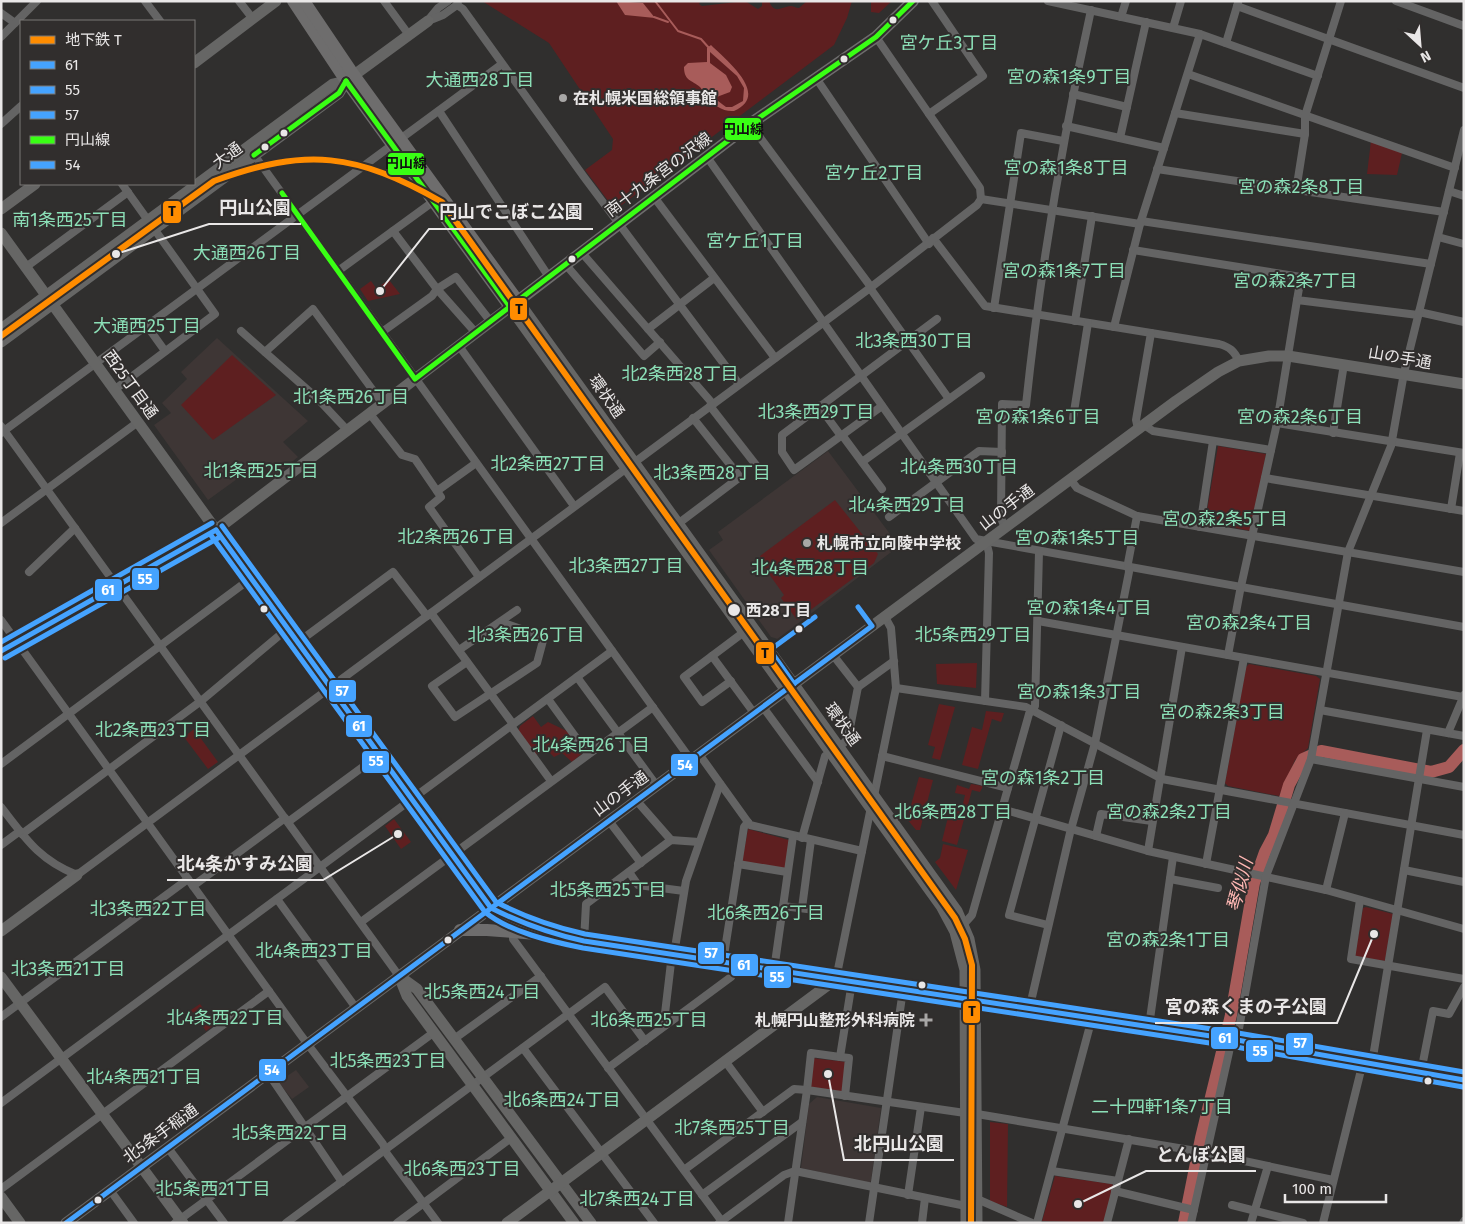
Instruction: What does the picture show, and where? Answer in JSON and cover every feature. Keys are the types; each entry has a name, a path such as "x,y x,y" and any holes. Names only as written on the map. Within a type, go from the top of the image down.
{"main road":[{"path":"293,1 514,304"},
{"path":"304,1 350,78"},
{"name":"南十九条宮の沢線","path":"514,304 750,124 876,37 894,22 913,1"},
{"path":"397,142 434,202 514,304"},
{"path":"1,651 216,530 491,908 522,925 547,934 584,941 1029,1010 1230,1038 1464,1080"},
{"path":"460,930 487,930 513,934 547,934"}],"street":[{"path":"21,20 37,1"},
{"path":"145,1 159,20"},
{"path":"239,1 252,19"},
{"path":"195,62 276,1"},
{"path":"384,1 409,35"},
{"path":"428,21 438,8 448,1"},
{"path":"929,114 983,76 932,1"},
{"path":"1048,1 1070,4 1200,34 1318,76"},
{"path":"1121,17 1126,1"},
{"path":"1173,28 1181,1"},
{"path":"1296,191 1306,116 1341,1"},
{"path":"1396,1 1464,26"},
{"path":"428,21 443,15 457,3 739,384"},
{"path":"1226,43 1238,4 1464,88"},
{"path":"1005,528 1001,518 1002,404 1026,405 1036,315 1051,210 1066,126 1091,10"},
{"path":"1,13 19,22 1,36"},
{"name":"大通","path":"1,342 50,300 251,151 339,93 350,78 428,21"},
{"path":"1120,138 1146,22"},
{"path":"1114,327 1141,222 1200,34"},
{"path":"1,931 775,358 977,205 981,199 980,188 876,37"},
{"path":"502,64 96,364 2,430 47,489 287,820 399,976 407,996 574,1223"},
{"path":"1188,74 1455,168"},
{"path":"816,78 931,241 985,306 1229,347 1235,352 1239,361"},
{"path":"1073,94 1127,106"},
{"path":"1,124 20,107"},
{"path":"439,111 550,277"},
{"path":"1175,113 1305,134"},
{"path":"750,124 870,287 949,399"},
{"path":"1066,126 1164,148"},
{"path":"994,308 1020,133 1063,142"},
{"path":"1191,1223 1189,1209 1205,1152 1263,875 1291,803 1311,759 1348,552 1392,442 1404,373 1463,134"},
{"path":"251,151 653,707 720,784 750,825 862,852"},
{"path":"707,157 976,539 1338,606 1464,627"},
{"path":"1157,169 1444,212"},
{"path":"1,209 34,185"},
{"path":"114,390 215,314 123,185"},
{"path":"1449,191 1464,196"},
{"path":"26,267 128,192"},
{"path":"654,197 775,358"},
{"path":"981,199 1431,264"},
{"path":"338,271 434,202"},
{"path":"1076,321 1092,216"},
{"path":"393,231 437,290 476,333"},
{"name":"西25丁目通","path":"1,233 216,530"},
{"path":"1438,237 1464,244"},
{"path":"1133,250 1301,277 1277,423 1228,655"},
{"path":"582,252 660,342 756,465"},
{"path":"566,265 644,356 660,342"},
{"path":"382,332 456,277 491,322"},
{"path":"648,329 714,278"},
{"name":"大通","path":"1,329 50,300"},
{"path":"1297,300 1418,313 1464,322"},
{"path":"216,530 514,304"},
{"name":"環状通","path":"514,304 630,465 744,632 790,687"},
{"path":"265,352 313,309 383,404"},
{"path":"882,406 794,470 782,452 782,435 937,319"},
{"path":"1073,418 1088,323"},
{"path":"147,326 165,351"},
{"path":"241,331 318,399 348,431"},
{"path":"1152,333 1136,420 1141,427 1153,431 1271,450"},
{"path":"459,346 574,506"},
{"name":"山の手通","path":"491,908 1197,386 1239,361 1253,358 1288,356 1464,384"},
{"path":"1333,433 1344,364"},
{"path":"862,462 981,376"},
{"path":"819,406 882,489"},
{"path":"370,414 402,455 415,458 441,497 429,507 479,577"},
{"path":"679,523 740,477 693,418"},
{"path":"1,523 138,422"},
{"path":"1277,423 1462,453 1451,509"},
{"path":"1200,527 1213,440"},
{"path":"889,517 980,451 1002,452"},
{"path":"437,491 476,463"},
{"name":"環状通","path":"630,465 679,523 790,687 835,749 874,795 940,885 963,925 972,953 970,1000 971,1113 977,1223"},
{"path":"1265,478 1464,511"},
{"path":"1070,479 1077,488 1137,516 1464,572"},
{"path":"1029,1010 1071,829 1095,744 1129,568 1137,516"},
{"path":"29,572 75,528"},
{"path":"985,701 989,553 986,541"},
{"path":"963,925 972,915 1029,714 1035,706 1040,552"},
{"path":"297,643 392,572 459,650 551,782"},
{"path":"1,764 250,579"},
{"path":"459,650 517,610"},
{"path":"510,1222 601,1152 836,979 896,688 891,628 885,617"},
{"path":"1,620 269,991 348,1096 438,1223"},
{"path":"1038,621 1463,696 1448,734"},
{"path":"467,662 432,686 455,717 489,692 537,663 544,636 501,622"},
{"path":"1,845 21,833 109,770 201,701 287,629"},
{"path":"731,681 702,702 684,677 744,632"},
{"path":"1148,851 1182,647"},
{"path":"1,1103 612,651"},
{"path":"833,655 858,687"},
{"path":"712,656 731,681 759,710 818,782"},
{"path":"1206,864 1244,658"},
{"path":"802,838 825,756 848,738 858,687 894,661"},
{"path":"577,677 656,786"},
{"path":"896,688 1026,707 1159,778 1464,835"},
{"path":"548,699 588,754"},
{"path":"360,922 653,707"},
{"path":"1320,710 1464,736"},
{"path":"1048,924 1009,915 1061,725"},
{"path":"1323,1223 1333,1180 1368,1063 1389,966 1427,730"},
{"name":"環状通","path":"835,749 871,808 949,918 963,960 970,1000"},
{"path":"1,1017 191,882 287,820 379,755"},
{"path":"882,756 1008,788"},
{"path":"1311,759 1420,773 1464,787"},
{"path":"666,1025 664,1022 673,954 684,891 720,784"},
{"path":"636,800 671,840"},
{"path":"1,807 42,857 61,869 77,875"},
{"path":"1002,809 1148,851 1326,890 1464,929"},
{"path":"1326,890 1345,813"},
{"path":"1096,836 1101,814 1152,821"},
{"path":"609,820 641,863"},
{"path":"723,962 744,827 748,822"},
{"path":"774,970 793,836"},
{"path":"584,941 586,904 671,840 699,842"},
{"path":"802,908 811,840"},
{"path":"1149,1026 1173,857"},
{"path":"738,864 788,872"},
{"path":"1404,870 1464,882"},
{"path":"629,872 638,885 684,891"},
{"path":"1170,879 1218,888"},
{"path":"277,899 356,1008"},
{"path":"1360,900 1351,959 1464,979"},
{"path":"783,906 815,910"},
{"name":"北5条手稲通","path":"66,1223 491,908"},
{"path":"513,934 513,939 721,1222 784,1175 795,1171 966,1206"},
{"path":"608,1068 731,977 738,964"},
{"path":"399,976 417,988 591,1223"},
{"path":"454,1039 540,976"},
{"path":"1,977 180,1221 434,1033"},
{"path":"840,1057 852,982"},
{"path":"286,1223 605,987 644,1041"},
{"path":"1421,1072 1433,1011 1449,1014 1464,988"},
{"path":"869,1223 903,990"},
{"path":"1,1189 269,991"},
{"path":"1037,1223 1092,1018"},
{"path":"523,1048 654,1223"},
{"path":"788,1223 811,1053 849,1058 845,1096"},
{"path":"724,1061 763,1112"},
{"path":"268,1073 342,1182"},
{"path":"684,1170 794,1089 971,1113 1129,1139 1205,1152 1333,1180"},
{"path":"908,1195 921,1107"},
{"name":"環状通","path":"966,1223 971,1113"},
{"path":"702,1195 802,1122"},
{"path":"397,1223 511,1138"},
{"path":"1109,1222 1129,1139"},
{"path":"168,1148 224,1223"},
{"path":"1251,1223 1268,1166"},
{"path":"1052,1171 1118,1181"},
{"path":"110,1190 134,1223"},
{"path":"1116,1190 1189,1209"},
{"path":"1,1197 20,1223"},
{"path":"922,1223 926,1198"},
{"path":"977,1199 1032,1223"},
{"path":"1232,1205 1303,1223"}],"shaded area":[{"path":"482,1 701,1 699,4 702,6 745,1 758,9 762,6 762,1 769,1 773,8 778,9 791,6 799,8 807,1 852,1 847,18 834,45 615,210 585,170 612,150 613,139 549,43"},
{"path":"616,1 643,3 655,18 625,15"},
{"path":"871,1 892,1 879,13 871,12"},
{"path":"711,45 726,59 735,68 747,87 748,96 744,104 734,111 722,109 715,105 700,87 685,75 684,67 688,63 707,62 707,48","holes":["710,52 737,76 744,88 743,101 732,107 726,107 714,98 730,92 732,87 726,75 710,63"]},
{"path":"1371,141 1402,153 1397,175 1367,174"},
{"path":"389,280 400,294 368,301 360,289 371,281 376,288"},
{"path":"217,338 308,421 283,442 298,457 274,476 262,461 208,500 154,425 171,413 162,403 187,379 181,372"},
{"path":"232,355 276,395 213,440 181,405"},
{"path":"1218,446 1266,454 1251,531 1205,522"},
{"name":"札幌市立向陵中学校","path":"828,451 899,546 778,639 771,637 709,550 723,540 718,532"},
{"path":"835,500 878,554 874,563 797,620 781,598 784,595 759,560 760,556"},
{"path":"977,663 976,688 937,684 936,664"},
{"path":"1249,664 1316,676 1320,679 1308,748 1295,760 1279,796 1228,786 1225,783 1246,667"},
{"path":"939,704 955,707 940,760 932,758 935,747 928,745"},
{"path":"986,711 1004,713 1001,722 992,719 978,769 962,765 972,727 982,730"},
{"path":"533,716 541,727 548,722 569,732 585,751 572,762 562,753 554,757 547,750 536,755 518,731 520,726"},
{"path":"194,729 218,762 208,769 184,737"},
{"path":"919,777 933,780 920,830 916,830 907,819"},
{"path":"971,784 983,786 980,792 972,790 957,845 942,841 950,809 961,812 965,795 955,793 957,785 969,789"},
{"path":"394,819 411,842 401,849 385,826"},
{"path":"748,829 789,840 786,870 742,862"},
{"path":"943,844 968,850 956,890 935,862 940,858"},
{"path":"1366,907 1393,914 1385,961 1356,957 1355,955 1363,908"},
{"path":"200,1004 215,1024 206,1031 191,1010"},
{"path":"812,1058 847,1062 844,1092 810,1087"},
{"path":"296,1070 309,1087 292,1099 278,1082"},
{"path":"817,1097 881,1108 871,1181 869,1183 801,1168 809,1104"},
{"path":"990,1122 1008,1124 1007,1207 990,1201"},
{"path":"1055,1176 1112,1184 1114,1187 1105,1223 1042,1221"}],"waterway":[{"path":"655,1 678,31 701,39 709,48"},
{"path":"654,17 668,22"},
{"name":"琴似川","path":"1184,1223 1201,1138 1231,1015 1254,883 1265,852 1274,835 1289,785 1303,759 1321,751 1431,772 1449,767 1464,750"}],"metro line":[{"name":"T","path":"1,336 214,181 247,170 277,163 331,160 383,173 442,202 955,918 965,939 972,965 971,1223"}],"transit line":[{"name":"円山線","path":"282,193 415,379 750,124 876,37 913,1"},
{"name":"円山線","path":"346,81 510,307"},
{"name":"円山線","path":"254,155 339,93 346,81"},
{"name":"57","path":"1,642 212,523"},
{"name":"57","path":"222,526 496,902 529,917 585,934 1238,1033 1464,1072"},
{"name":"61","path":"216,530 491,908 514,919 536,928 584,941 1237,1040 1464,1080"},
{"name":"61","path":"1,651 216,530"},
{"name":"55","path":"210,534 485,912 519,931 583,948 1236,1047 1463,1087"},
{"name":"55","path":"5,658 220,537"},
{"name":"54","path":"66,1223 872,626 858,607"},
{"name":"54","path":"794,684 770,650 815,617"}],"place":[{"name":"在札幌米国総領事館","path":"563,98"},
{"name":"円山公園","path":"116,254"},
{"name":"円山でこぼこ公園","path":"380,291"},
{"name":"札幌市立向陵中学校","path":"807,543"},
{"name":"西28丁目","path":"734,610"},
{"name":"北4条かすみ公園","path":"398,834"},
{"name":"宮の森くまの子公園","path":"1374,934"},
{"name":"札幌円山整形外科病院","path":"926,1020"},
{"name":"北円山公園","path":"828,1074"},
{"name":"とんぼ公園","path":"1078,1204"}],"district":[{"name":"宮ケ丘3丁目","path":"949,43"},
{"name":"宮の森1条9丁目","path":"1069,77"},
{"name":"大通西28丁目","path":"480,80"},
{"name":"宮の森1条8丁目","path":"1066,168"},
{"name":"宮ケ丘2丁目","path":"874,173"},
{"name":"宮の森2条8丁目","path":"1301,187"},
{"name":"南1条西25丁目","path":"70,220"},
{"name":"宮ケ丘1丁目","path":"755,241"},
{"name":"大通西26丁目","path":"247,253"},
{"name":"宮の森1条7丁目","path":"1064,271"},
{"name":"宮の森2条7丁目","path":"1295,281"},
{"name":"大通西25丁目","path":"147,326"},
{"name":"北3条西30丁目","path":"914,341"},
{"name":"北2条西28丁目","path":"680,374"},
{"name":"北1条西26丁目","path":"351,397"},
{"name":"北3条西29丁目","path":"816,412"},
{"name":"宮の森1条6丁目","path":"1038,417"},
{"name":"宮の森2条6丁目","path":"1300,417"},
{"name":"北2条西27丁目","path":"548,464"},
{"name":"北4条西30丁目","path":"959,467"},
{"name":"北1条西25丁目","path":"261,471"},
{"name":"北3条西28丁目","path":"712,473"},
{"name":"北4条西29丁目","path":"907,505"},
{"name":"宮の森2条5丁目","path":"1225,519"},
{"name":"北2条西26丁目","path":"456,537"},
{"name":"宮の森1条5丁目","path":"1077,538"},
{"name":"北3条西27丁目","path":"626,566"},
{"name":"北4条西28丁目","path":"810,568"},
{"name":"宮の森1条4丁目","path":"1089,608"},
{"name":"宮の森2条4丁目","path":"1249,623"},
{"name":"北3条西26丁目","path":"526,635"},
{"name":"北5条西29丁目","path":"973,635"},
{"name":"宮の森1条3丁目","path":"1079,692"},
{"name":"宮の森2条3丁目","path":"1222,712"},
{"name":"北2条西23丁目","path":"153,730"},
{"name":"北4条西26丁目","path":"591,745"},
{"name":"宮の森1条2丁目","path":"1043,778"},
{"name":"北6条西28丁目","path":"953,812"},
{"name":"宮の森2条2丁目","path":"1169,812"},
{"name":"北5条西25丁目","path":"608,890"},
{"name":"北3条西22丁目","path":"148,909"},
{"name":"北6条西26丁目","path":"766,913"},
{"name":"宮の森2条1丁目","path":"1168,940"},
{"name":"北4条西23丁目","path":"314,951"},
{"name":"北3条西21丁目","path":"68,969"},
{"name":"北5条西24丁目","path":"482,992"},
{"name":"北4条西22丁目","path":"225,1018"},
{"name":"北6条西25丁目","path":"649,1020"},
{"name":"北5条西23丁目","path":"388,1061"},
{"name":"北4条西21丁目","path":"144,1077"},
{"name":"北6条西24丁目","path":"562,1100"},
{"name":"二十四軒1条7丁目","path":"1162,1107"},
{"name":"北7条西25丁目","path":"732,1128"},
{"name":"北5条西22丁目","path":"290,1133"},
{"name":"北6条西23丁目","path":"462,1169"},
{"name":"北5条西21丁目","path":"213,1189"},
{"name":"北7条西24丁目","path":"637,1199"}]}
